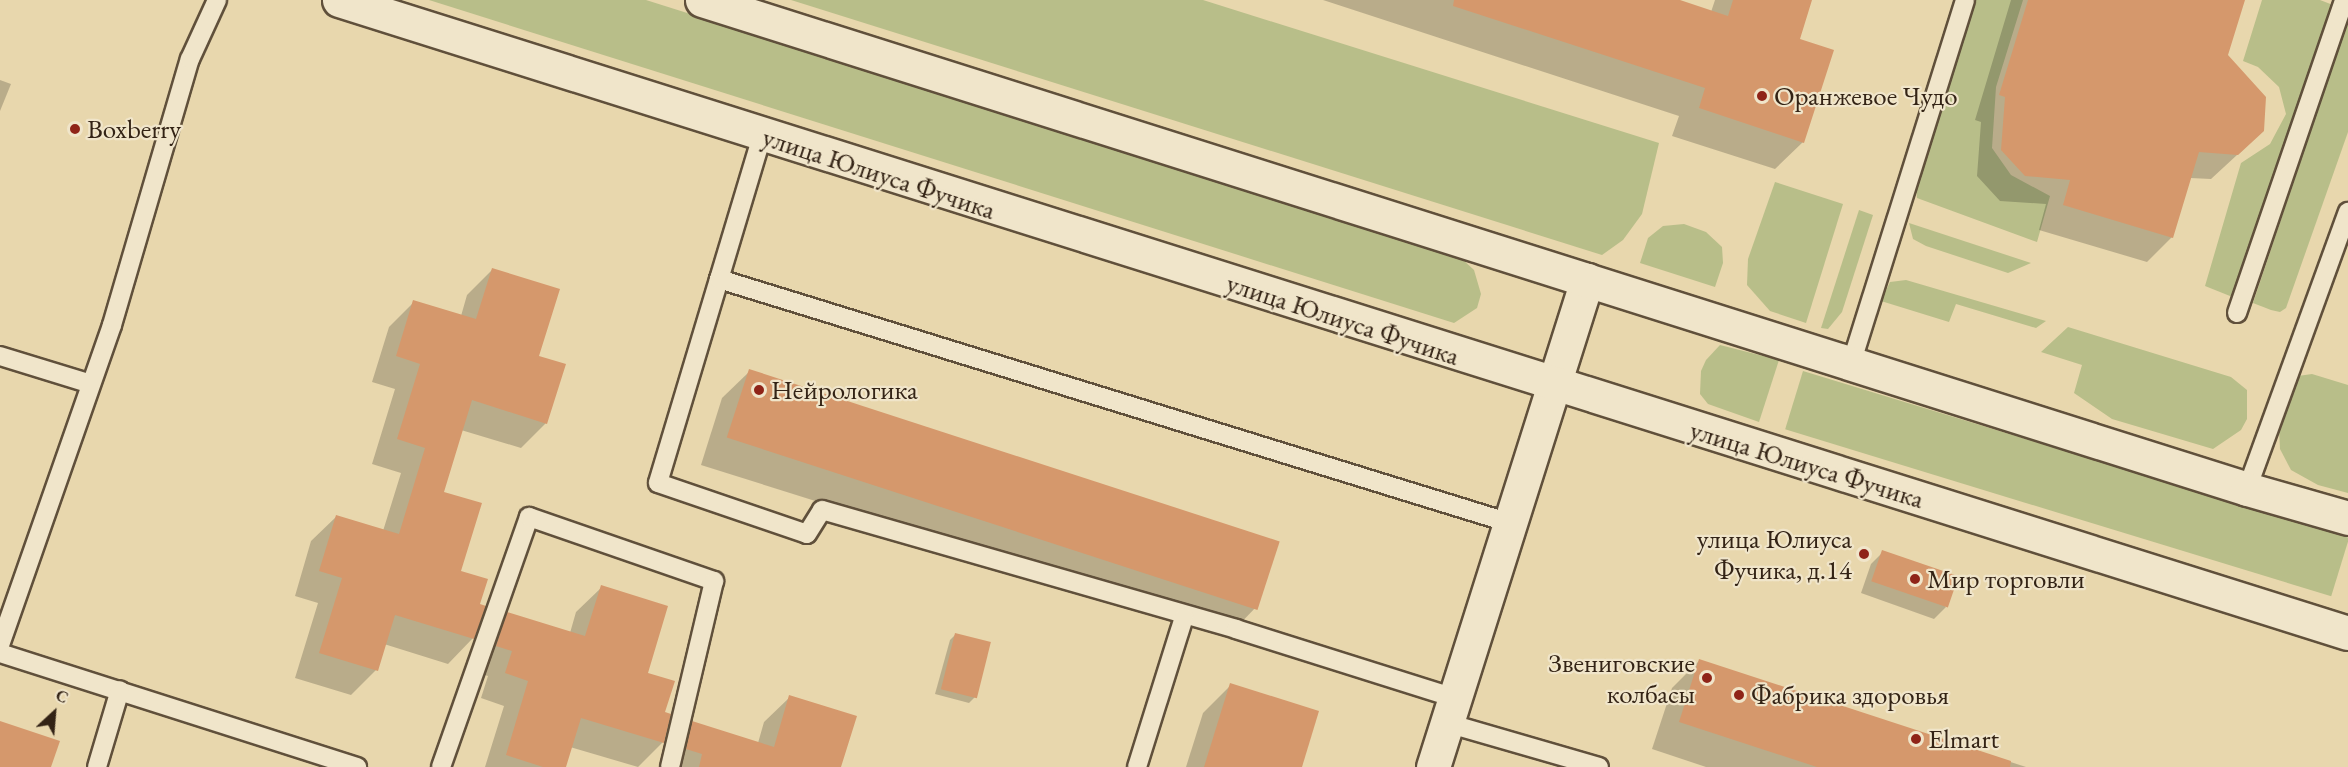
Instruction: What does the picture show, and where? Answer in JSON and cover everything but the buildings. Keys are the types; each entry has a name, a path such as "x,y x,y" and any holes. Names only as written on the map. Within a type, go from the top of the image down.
{"main road":[{"name":"улица Юлиуса Фучика","path":"339,0 1554,386 2348,633"},
{"path":"702,0 2247,489 2348,518"},
{"path":"1433,767 1587,280"}],"lane":[{"path":"0,645 91,384 190,58 217,0"},
{"path":"1851,364 1965,0"},
{"path":"2237,313 2344,0"},
{"path":"762,136 658,483 807,534 822,510 1184,617 1236,629 1599,767"},
{"path":"2247,489 2348,212"},
{"path":"719,279 1510,523"},
{"path":"0,356 91,384"},
{"path":"441,767 529,517 714,581 670,767"},
{"path":"1137,767 1184,617"},
{"path":"0,653 357,767"},
{"path":"97,767 120,690"}],"green space":[{"path":"429,0 646,0 1461,258 1474,270 1481,294 1477,308 1454,323"},
{"path":"791,0 1203,0 1659,143 1642,214 1623,240 1602,255"},
{"path":"1975,0 2023,0 1996,87 1992,148 2011,175 2050,196 2037,242 1917,198 1916,186"},
{"path":"2262,0 2320,0 2333,5 2235,298 2205,286 2241,163 2270,144 2286,114 2279,87 2258,67 2243,61"},
{"path":"2348,20 2348,132 2286,308 2280,312 2271,310 2253,303"},
{"path":"1775,182 1843,204 1806,323 1770,311 1747,285 1748,259"},
{"path":"1859,210 1873,215 1842,312 1828,329 1821,328"},
{"path":"1909,223 2031,263 2008,273 1926,246 1913,239"},
{"path":"1684,224 1706,232 1722,247 1723,263 1715,287 1640,263 1648,238 1663,226"},
{"path":"1906,280 2046,321 2036,328 1956,304 1949,322 1881,301 1890,282"},
{"path":"2068,327 2231,377 2247,390 2247,419 2241,430 2213,449 2112,419 2074,393 2082,365 2041,352"},
{"path":"1720,345 1779,360 1759,422 1708,404 1700,394 1701,371 1706,360"},
{"path":"1803,371 2348,538 2331,596 1785,429"},
{"path":"2312,374 2348,385 2348,493 2318,485 2291,470 2280,449 2279,429 2298,376"}],"place":[{"name":"Оранжевое Чудо","path":"1762,96"},
{"name":"Boxberry","path":"75,129"},
{"name":"Нейрологика","path":"759,390"},
{"name":"улица Юлиуса Фучика, д.14","path":"1864,554"},
{"name":"Мир торговли","path":"1915,579"},
{"name":"Звениговские колбасы","path":"1707,678"},
{"name":"Фабрика здоровья","path":"1739,695"},
{"name":"Elmart","path":"1916,739"}]}
